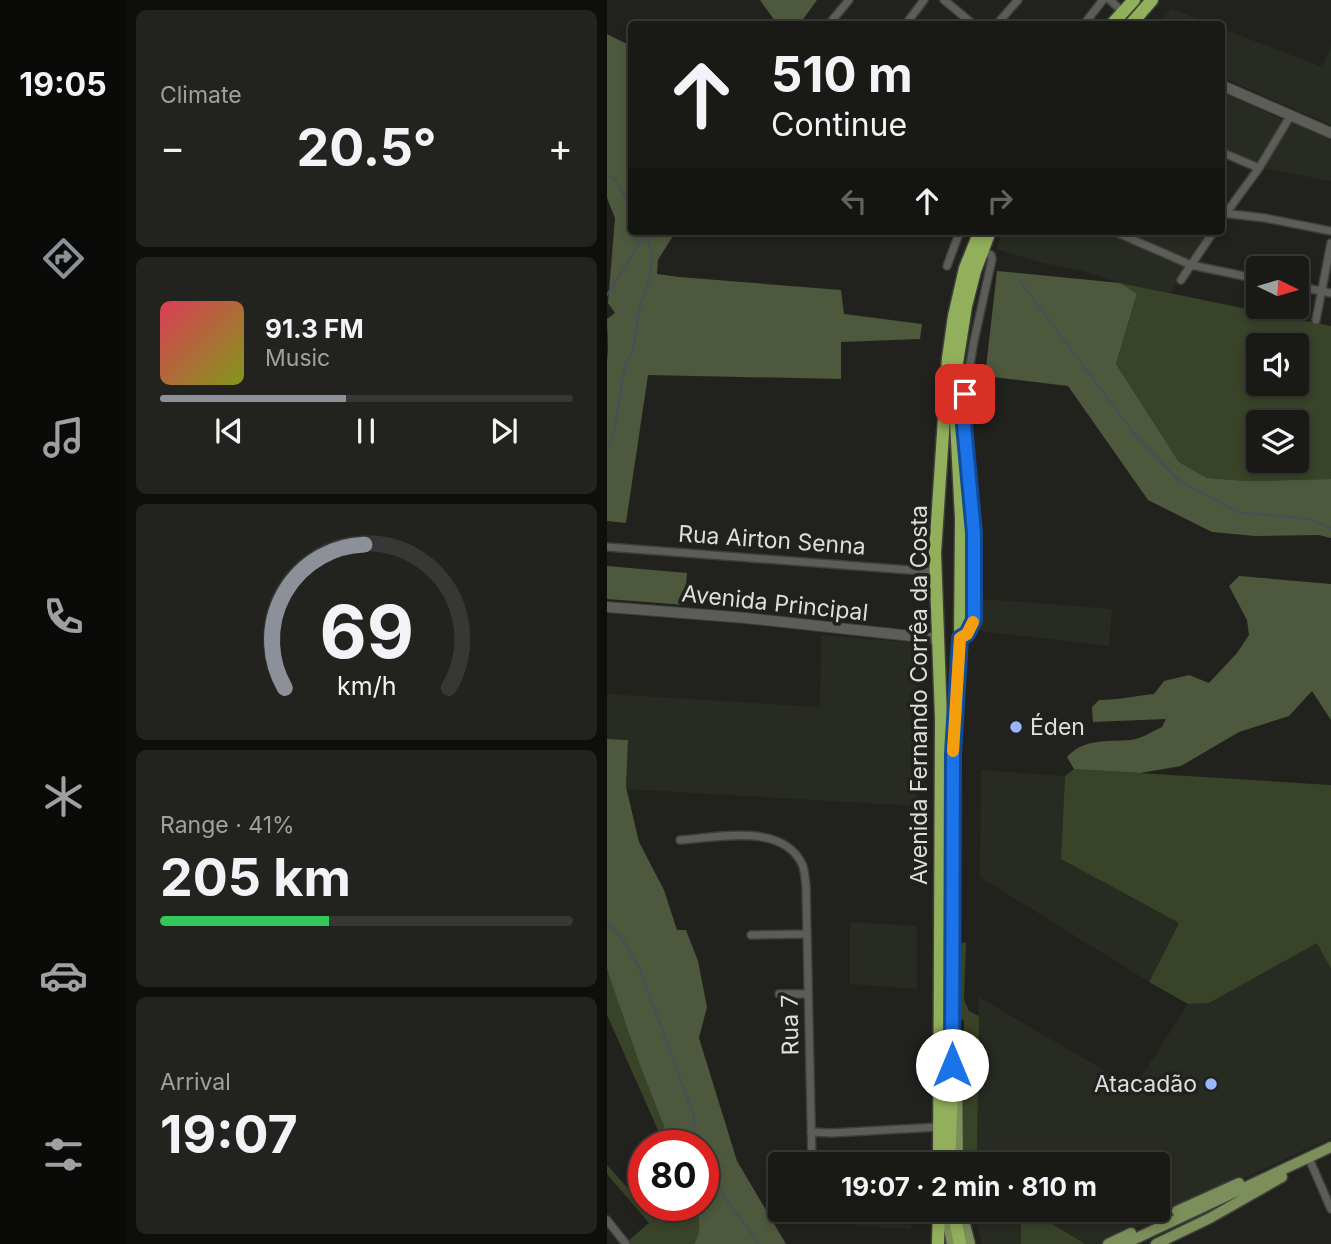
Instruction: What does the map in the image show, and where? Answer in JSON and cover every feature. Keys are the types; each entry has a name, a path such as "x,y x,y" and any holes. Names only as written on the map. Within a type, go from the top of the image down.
{"highway":[{"path":"1115,21 1134,0"},
{"path":"1134,21 1152,0"},
{"name":"Avenida Fernando Corrêa da Costa","path":"943,1135 941,719 935,553 948,358 965,268 978,235"},
{"name":"Avenida Fernando Corrêa da Costa","path":"941,1152 952,1008 953,754 960,638 964,482 954,382 966,306 988,235"},
{"path":"935,553 944,545 955,547 961,552"},
{"path":"939,639 948,642 960,638"},
{"path":"943,1135 947,1152"},
{"path":"938,1244 939,1222"},
{"path":"956,1222 960,1244"}],"main road":[{"name":"Avenida Fernando Corrêa da Costa","path":"952,1008 958,1074 958,1152"},
{"path":"1138,1244 1331,1147"},
{"path":"1124,1244 1331,1154"},
{"path":"1108,1244 1221,1189 1280,1174"},
{"path":"1156,1244 1210,1218 1280,1174"},
{"path":"948,1222 952,1244"},
{"path":"964,1222 970,1244"}],"street":[{"path":"832,21 849,0"},
{"path":"908,21 924,0"},
{"path":"944,0 969,21"},
{"path":"1000,21 1018,0"},
{"path":"1086,21 1103,0"},
{"path":"1110,0 1123,12"},
{"path":"1225,87 1331,133"},
{"path":"1225,212 1259,168 1291,115"},
{"path":"1225,154 1259,168"},
{"path":"1225,215 1265,218 1331,231"},
{"path":"947,267 959,235"},
{"path":"1122,235 1191,265 1246,276"},
{"path":"1181,281 1211,235"},
{"path":"1316,320 1331,243"},
{"path":"1309,288 1331,293"},
{"path":"960,638 967,634 974,620 974,533 964,482"},
{"name":"Rua Airton Senna","path":"607,547 935,572"},
{"name":"Avenida Principal","path":"607,607 746,618 939,639"},
{"name":"Rua 7","path":"680,840 745,834 769,838 793,851 803,865 807,886 812,1152"},
{"path":"751,935 806,934"},
{"path":"779,993 808,994"},
{"path":"811,1136 831,1133 943,1135"},
{"path":"1311,1163 1331,1209"},
{"path":"607,1220 622,1242"}],"shaded area":[{"path":"1171,9 1203,21 1161,21"},
{"path":"1225,30 1322,67 1331,46 1331,125 1225,79"},
{"path":"1225,92 1283,120 1256,165 1225,151"},
{"path":"1294,120 1331,138 1331,181 1263,168"},
{"path":"1001,235 1115,235 1184,267 1171,293 1120,283 996,249"},
{"path":"1133,235 1206,235 1188,261"},
{"path":"982,599 1112,609 1109,646 980,631"},
{"path":"821,635 918,643 918,806 626,789 628,740 607,739 607,694 820,707"},
{"path":"981,770 1065,776 1061,859 1179,923 1149,982 980,877"},
{"path":"850,922 917,926 917,989 850,984"},
{"path":"1317,942 1331,969 1331,1138 1170,1212 1170,1152 977,1152 979,997 1134,1088 1188,1004 1209,1003"},
{"path":"857,1222 911,1222 911,1229 858,1227"},
{"path":"976,1222 1149,1222 1101,1244 982,1244"}],"green space":[{"path":"760,0 817,0 802,21 775,21"},
{"path":"607,34 628,44 628,235 674,235 658,260 657,274 841,290 844,314 922,324 920,339 841,342 841,379 648,375 626,523 607,521 607,319 615,313 608,303 615,218 607,198"},
{"path":"997,271 1120,283 1137,294 1116,364 1179,462 1207,478 1247,481 1331,479 1331,538 1319,535 1255,536 1212,532 1148,500 1068,386 985,376"},
{"path":"1120,283 1246,309 1246,319 1297,319 1331,326 1331,479 1247,481 1207,478 1179,462 1116,364 1137,295"},
{"path":"607,566 687,573 685,605 607,599"},
{"path":"1239,576 1331,584 1331,720 1312,691 1289,716 1239,732 1181,766 1140,773 1074,769 1067,757 1081,747 1096,742 1139,738 1162,727 1166,719 1093,722 1092,707 1099,700 1154,694 1164,681 1189,675 1209,683 1237,653 1249,635 1247,620 1229,586"},
{"path":"607,739 628,740 626,787 639,842 664,890 677,930 686,930 698,961 707,1007 699,1038 737,1161 768,1214 768,1222 773,1222 786,1244 694,1244 699,1221 719,1221 719,1130 666,1130 607,969"},
{"path":"1074,769 1331,785 1331,969 1317,943 1209,1003 1188,1004 1149,982 1179,923 1061,859 1065,776"},
{"path":"966,942 964,1000 969,1011 979,1016 977,1152 963,1152 964,1020 959,1019 958,951 962,943"},
{"path":"607,969 668,1130 658,1130 607,1015"},
{"path":"607,1165 628,1188 628,1198 607,1174"},
{"path":"647,1221 699,1221 698,1234 694,1244 630,1244 628,1241 649,1223"},
{"path":"1021,1222 1049,1222 1085,1244 1021,1244"}],"waterway":[{"path":"607,175 614,178 628,202"},
{"path":"607,295 645,235"},
{"path":"607,450 614,432 625,364 633,350 639,310 650,277 652,255 647,235"},
{"path":"1020,281 1133,432 1177,479 1237,512 1310,519 1331,528"},
{"path":"607,922 623,940 639,967 694,1116 695,1130"},
{"path":"719,1187 759,1244"}],"slow traffic":[{"path":"953,751 960,638 967,634 973,622"}],"place":[{"name":"Éden","path":"1016,727"},
{"name":"Atacadão","path":"1211,1084"}],"route":[{"path":"952,1065 954,733 960,638 967,634 974,620 974,533 964,425 965,394"}]}
